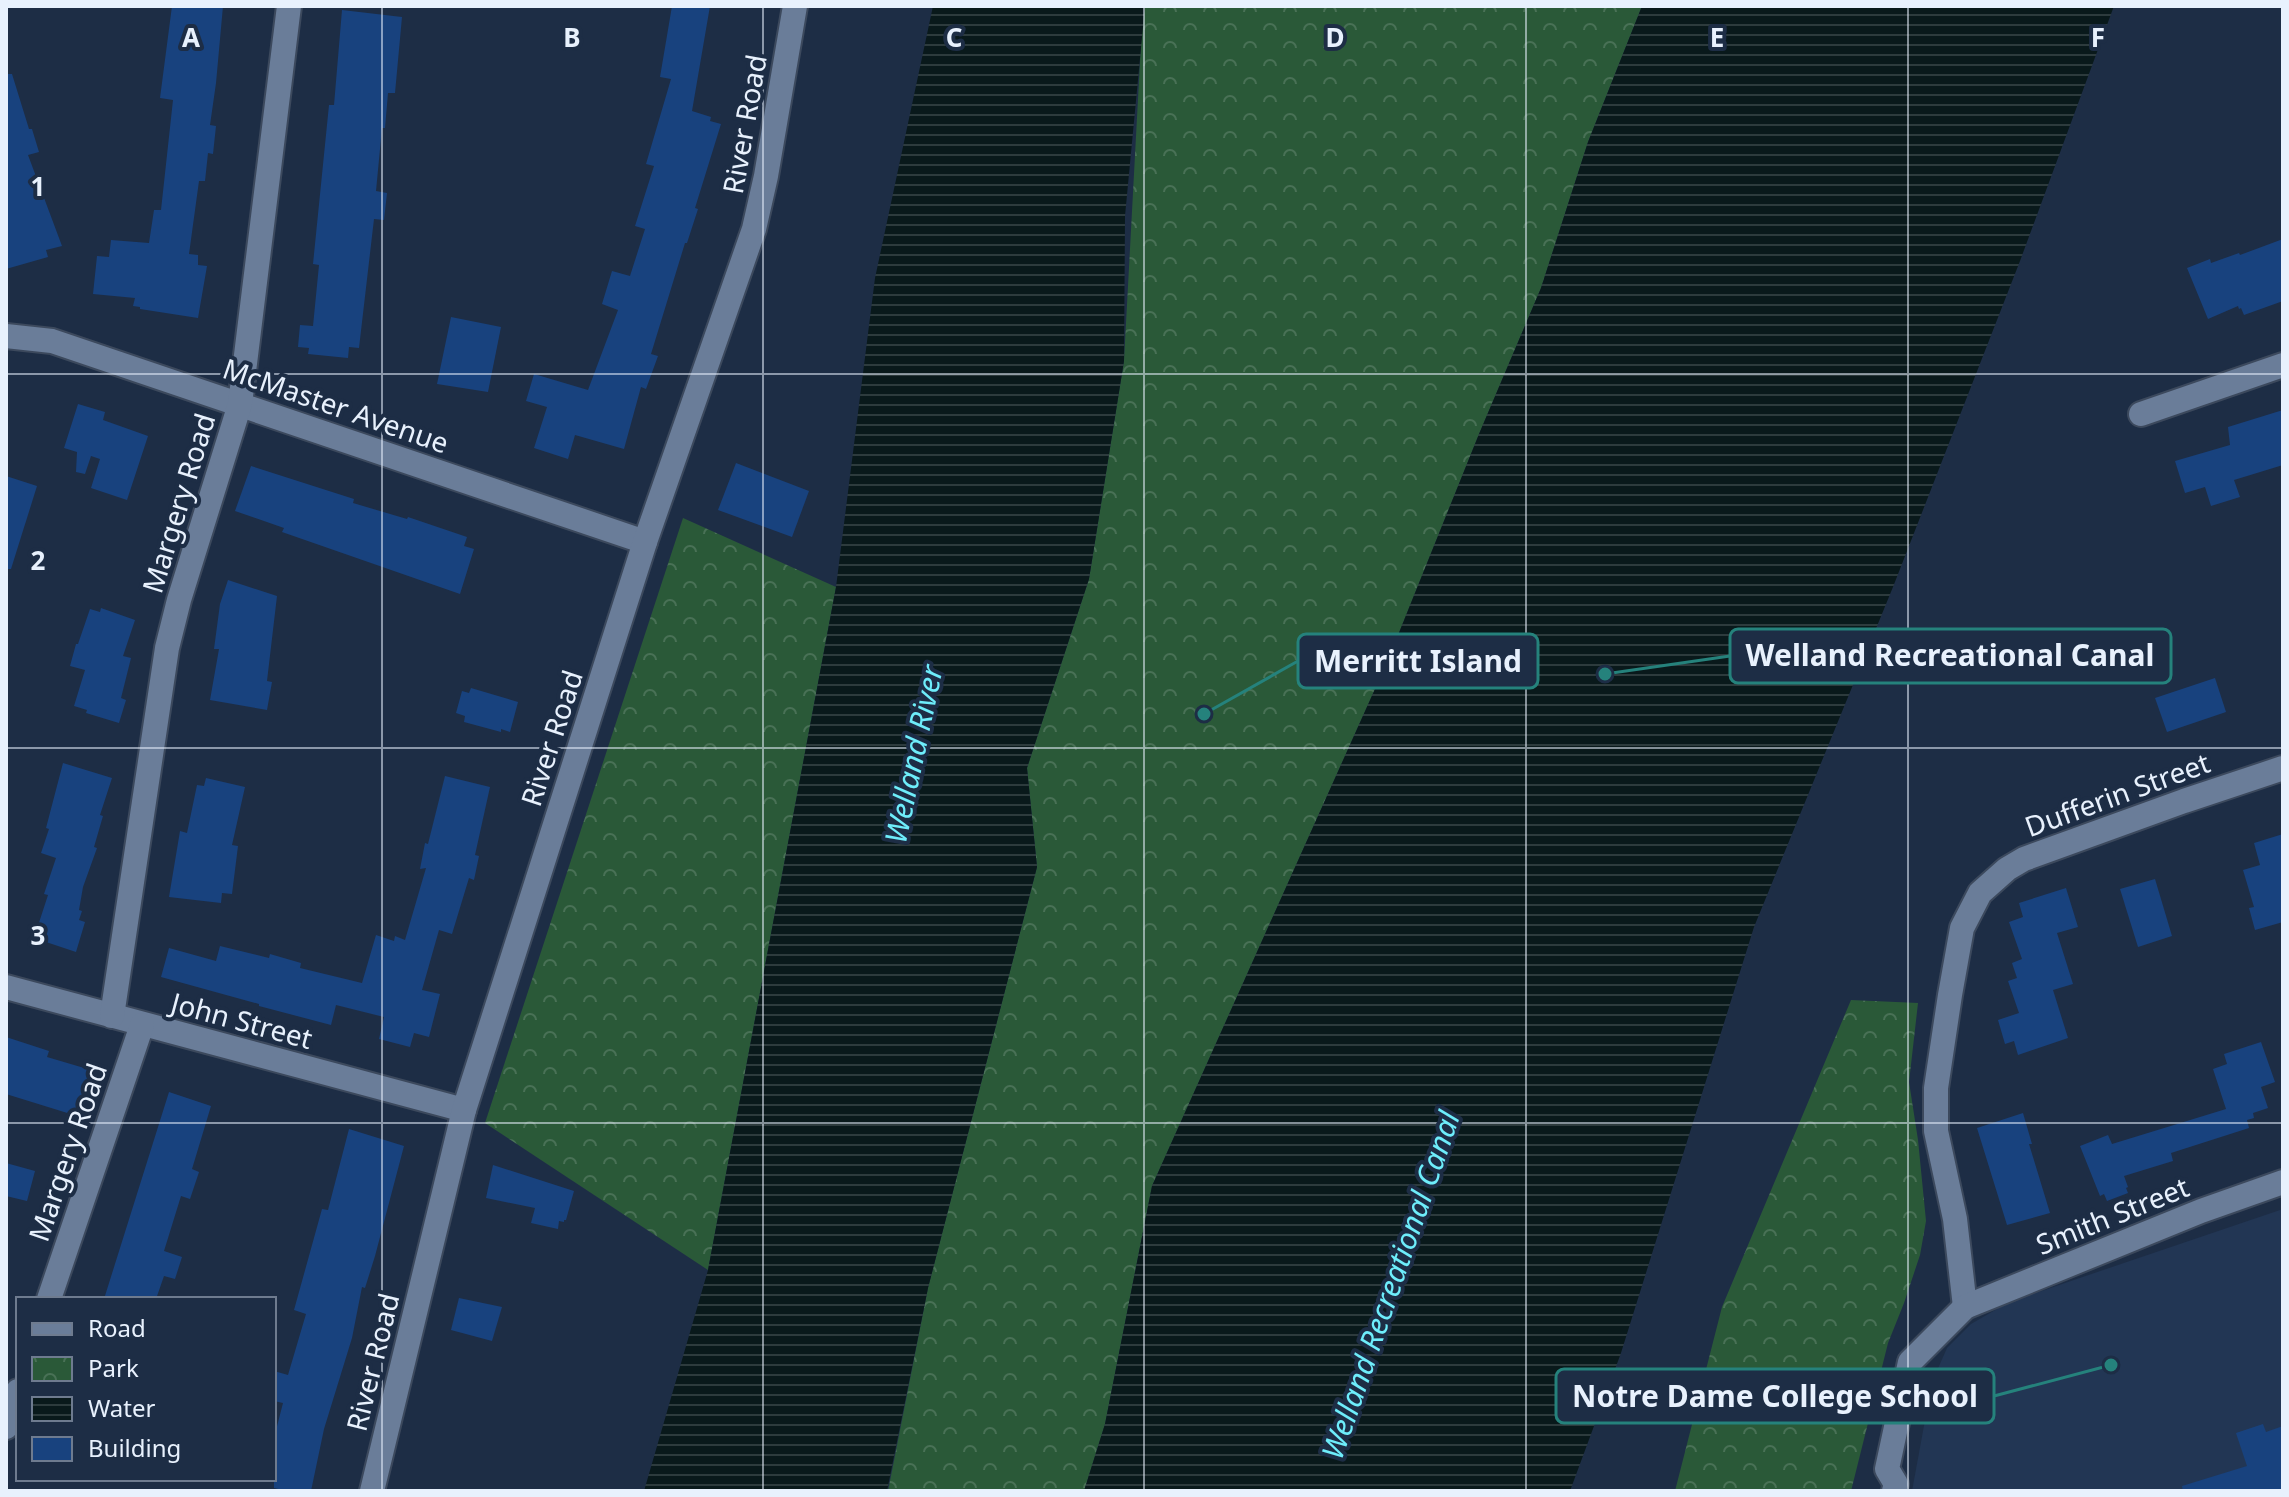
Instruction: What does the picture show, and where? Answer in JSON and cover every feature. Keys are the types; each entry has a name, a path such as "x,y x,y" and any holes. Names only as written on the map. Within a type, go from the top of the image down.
{"street":[{"name":"Margery Road","path":"112,1016 167,648 240,404 289,6"},
{"name":"River Road","path":"372,1491 464,1110 645,542 754,229 795,6"},
{"name":"McMaster Avenue","path":"6,336 52,341 645,542"},
{"path":"2141,414 2283,365"},
{"name":"Dufferin Street","path":"1965,1307 1955,1219 1936,1131 1936,1088 1962,928 1980,893 2007,869 2024,859 2283,768"},
{"name":"John Street","path":"6,987 464,1110"},
{"name":"Margery Road","path":"50,1297 142,1025"},
{"name":"Smith Street","path":"1965,1307 2201,1211 2283,1182"},
{"path":"1894,1491 1896,1484 1887,1469 1910,1362 1965,1307"},
{"path":"6,1427 16,1397"}],"shaded area":[{"path":"2283,1209 2283,1491 1912,1491 1932,1382 1947,1348 1971,1324 2009,1302"}],"green space":[{"path":"1143,6 1642,6 1588,142 1541,288 1388,660 1152,1186 1105,1424 1084,1491 888,1491 928,1288 1037,867 1027,768 1089,579 1124,361"},
{"path":"683,518 836,587 708,1270 485,1123"},
{"path":"1851,1000 1918,1003 1909,1082 1926,1221 1920,1255 1888,1343 1851,1491 1675,1491 1722,1307"}],"water":[{"name":"Welland River","path":"933,6 1145,6 1125,216 1124,361 1089,579 1027,768 1037,867 928,1288 887,1491 644,1491 708,1270 836,587 875,278"},
{"path":"1642,6 2114,6 2020,261 1893,587 1754,927 1621,1353 1570,1491 1084,1491 1105,1424 1152,1186 1388,660 1541,288 1588,142"}],"building":[{"path":"172,6 223,6 210,125 216,126 213,154 208,153 205,181 199,181 189,254 198,255 198,265 207,266 198,318 140,309 133,306 135,298 93,294 97,256 109,257 111,240 149,243 154,210 161,210 173,100 160,98"},
{"path":"672,6 710,6 692,111 721,124 695,208 698,209 651,354 658,356 646,389 641,387 624,449 575,435 568,459 534,448 547,407 526,401 534,374 588,390 618,310 602,304 612,271 630,276 645,229 635,226 654,166 646,164 671,79 660,77"},
{"path":"342,10 402,17 395,93 388,93 376,191 387,193 384,220 374,219 359,348 349,347 348,358 308,354 309,348 298,347 300,325 313,326 319,265 313,264 329,105 334,105"},
{"path":"6,74 12,74 29,129 32,129 39,152 28,155 62,246 46,250 48,257 6,269"},
{"path":"2283,239 2283,301 2244,315 2238,306 2208,319 2187,268 2210,259 2211,263 2240,255"},
{"path":"451,317 501,327 488,392 437,384"},
{"path":"78,404 105,412 103,420 148,436 127,500 91,488 100,459 91,456 85,474 76,472 77,452 64,448"},
{"path":"2283,410 2283,465 2234,480 2240,497 2211,506 2205,487 2185,493 2175,461 2230,445 2228,427"},
{"path":"736,463 809,491 792,537 718,510"},
{"path":"251,466 354,499 353,503 467,537 464,546 474,549 460,594 282,532 284,528 235,511"},
{"path":"6,476 37,486 11,569 6,569"},
{"path":"228,580 277,596 267,681 272,682 267,710 210,700 219,649 214,649 220,604"},
{"path":"101,608 135,620 123,656 131,658 121,698 126,700 119,723 74,706 85,670 70,666 76,644 90,609 100,612"},
{"path":"2215,678 2226,712 2167,732 2155,698"},
{"path":"471,688 518,702 510,732 464,722 465,716 456,713 462,691 469,693"},
{"path":"63,763 112,778 100,815 103,816 94,847 97,848 83,887 79,920 85,922 76,952 34,938 56,858 41,853"},
{"path":"445,776 490,787 475,855 479,856 474,880 469,878 452,934 439,930 422,990 440,994 429,1037 414,1033 410,1047 379,1039 384,1017 336,1005 331,1025 161,977 169,948 216,961 220,946 269,958 270,954 301,963 300,968 362,983 376,935 394,941 395,936 405,940 426,868 420,869 425,843 428,844"},
{"path":"206,778 245,787 232,845 238,846 232,894 222,893 221,903 169,897 180,831 187,833 197,785 204,786"},
{"path":"2283,834 2283,922 2255,930 2249,908 2254,907 2243,870 2260,865 2254,843"},
{"path":"2155,879 2172,936 2138,947 2120,889"},
{"path":"2066,888 2078,927 2057,933 2073,984 2053,990 2068,1038 2018,1055 2014,1041 2005,1044 1998,1020 2019,1013 2008,981 2017,978 2012,963 2022,959 2009,922 2023,917 2019,903"},
{"path":"6,1037 49,1051 47,1057 91,1070 77,1116 6,1094"},
{"path":"2261,1042 2275,1082 2261,1087 2268,1108 2253,1113 2254,1118 2247,1120 2249,1128 2171,1153 2173,1161 2124,1176 2128,1193 2107,1201 2104,1194 2100,1196 2080,1146 2108,1135 2112,1144 2226,1109 2213,1069 2227,1064 2224,1054"},
{"path":"169,1092 211,1106 192,1169 199,1172 190,1199 181,1196 164,1251 182,1257 175,1279 164,1276 157,1297 105,1297"},
{"path":"2023,1113 2050,1213 2007,1225 1977,1128"},
{"path":"349,1129 404,1146 375,1256 365,1288 362,1287 352,1338 324,1429 311,1491 287,1491 274,1488 276,1430 283,1403 276,1401 276,1372 288,1375 306,1314 294,1310 322,1209 328,1210"},
{"path":"6,1163 35,1171 27,1201 6,1196"},
{"path":"493,1165 574,1191 566,1220 559,1221 558,1229 531,1223 535,1208 486,1198"},
{"path":"459,1298 502,1307 492,1341 451,1330"},
{"path":"2263,1424 2266,1432 2283,1426 2283,1491 2183,1491 2182,1486 2247,1466 2236,1433"}],"place":[{"name":"Welland Recreational Canal","path":"1605,674"},
{"name":"Merritt Island","path":"1204,714"},
{"name":"Notre Dame College School","path":"2111,1365"}]}
